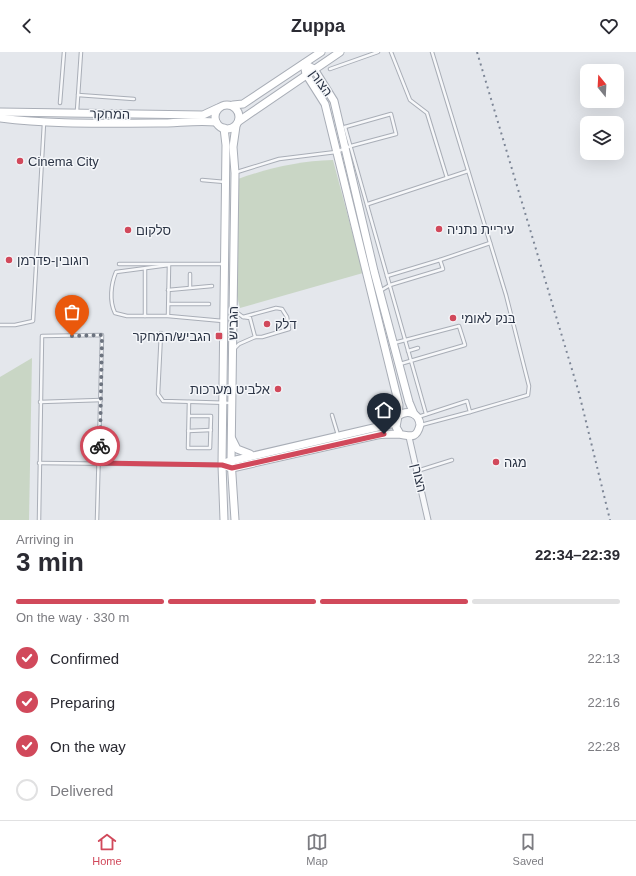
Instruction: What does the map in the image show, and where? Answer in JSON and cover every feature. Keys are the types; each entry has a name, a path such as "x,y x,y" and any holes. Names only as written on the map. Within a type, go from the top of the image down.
{"street":[{"path":"321,52 243,104 225,104 218,108 215,115 216,122 224,128 230,129 306,74 340,52"},
{"name":"הצורן","path":"304,64 314,69 334,101 343,127 349,148 374,271 409,402 416,415"},
{"name":"הצורן","path":"304,64 306,74 325,104 399,405 397,420"},
{"path":"233,105 238,110 238,123"},
{"name":"המחקר","path":"0,112 203,115 218,108"},
{"name":"המחקר","path":"0,118 44,121 160,123 197,121 216,122"},
{"name":"הגביש","path":"235,520 231,460 233,351 233,147 238,123"},
{"name":"הגביש","path":"224,128 226,145 222,465 224,520"},
{"path":"226,179 234,173"},
{"path":"366,274 374,271"},
{"path":"405,412 416,415 420,425 417,433 410,437 400,434 377,435 232,468 222,465 231,460 397,420 405,412"},
{"path":"397,420 397,431 400,434"},
{"path":"231,436 237,449 246,454 256,455"},
{"name":"הצורן","path":"410,437 428,520"}],"lane":[{"path":"60,104 64,52"},
{"path":"76,114 81,52"},
{"path":"366,52 367,56"},
{"path":"330,69 378,52"},
{"path":"391,52 410,100 427,114 447,178"},
{"path":"420,425 470,412 528,394 529,386 490,243 432,52"},
{"path":"78,95 134,99"},
{"path":"234,173 279,159 336,152 396,134 391,114 343,127"},
{"path":"0,325 15,325 33,321 44,121"},
{"path":"349,148 368,204 426,414"},
{"path":"368,204 468,171"},
{"path":"202,180 226,179"},
{"path":"387,276 490,243"},
{"path":"380,291 390,285 443,269 440,260"},
{"path":"119,264 225,264"},
{"path":"169,265 116,272 113,281 112,307 115,312 127,316 168,316 224,321"},
{"path":"168,316 169,265"},
{"path":"145,269 145,316"},
{"path":"190,274 190,287"},
{"path":"168,290 212,286"},
{"path":"168,304 209,304"},
{"path":"233,351 239,344 254,337 262,337 289,329 287,317 282,309 276,308 243,317"},
{"path":"233,310 243,317 250,318 254,337"},
{"path":"394,344 459,326 465,345 399,364"},
{"path":"161,333 158,394 163,401 232,403"},
{"path":"39,520 42,336 102,335 98,520"},
{"path":"408,351 418,348"},
{"path":"40,402 100,400"},
{"path":"416,415 426,414 467,401 470,412"},
{"path":"188,402 188,448 210,448 211,416 189,416"},
{"path":"332,415 338,435"},
{"path":"188,431 210,430"},
{"path":"417,471 452,460"},
{"path":"39,463 222,465"}],"green space":[{"path":"333,160 363,273 240,308 237,296 238,179 284,166"},
{"path":"32,358 29,520 0,520 0,377"}],"railway":[{"path":"477,52 579,393 610,520"}],"way so far":[{"path":"72,336 102,335 100,446"}],"place":[{"name":"Cinema City","path":"20,161"},
{"name":"עיריית נתניה","path":"439,229"},
{"name":"סלקום","path":"128,230"},
{"name":"רוגובין-פדרמן","path":"9,260"},
{"name":"בנק לאומי","path":"453,318"},
{"name":"דלק","path":"267,324"},
{"name":"הגביש/המחקר","path":"219,336"},
{"name":"אלביט מערכות","path":"278,389"},
{"name":"מגה","path":"496,462"}],"route":[{"path":"100,446 99,463 222,465 232,468 384,434"}]}
